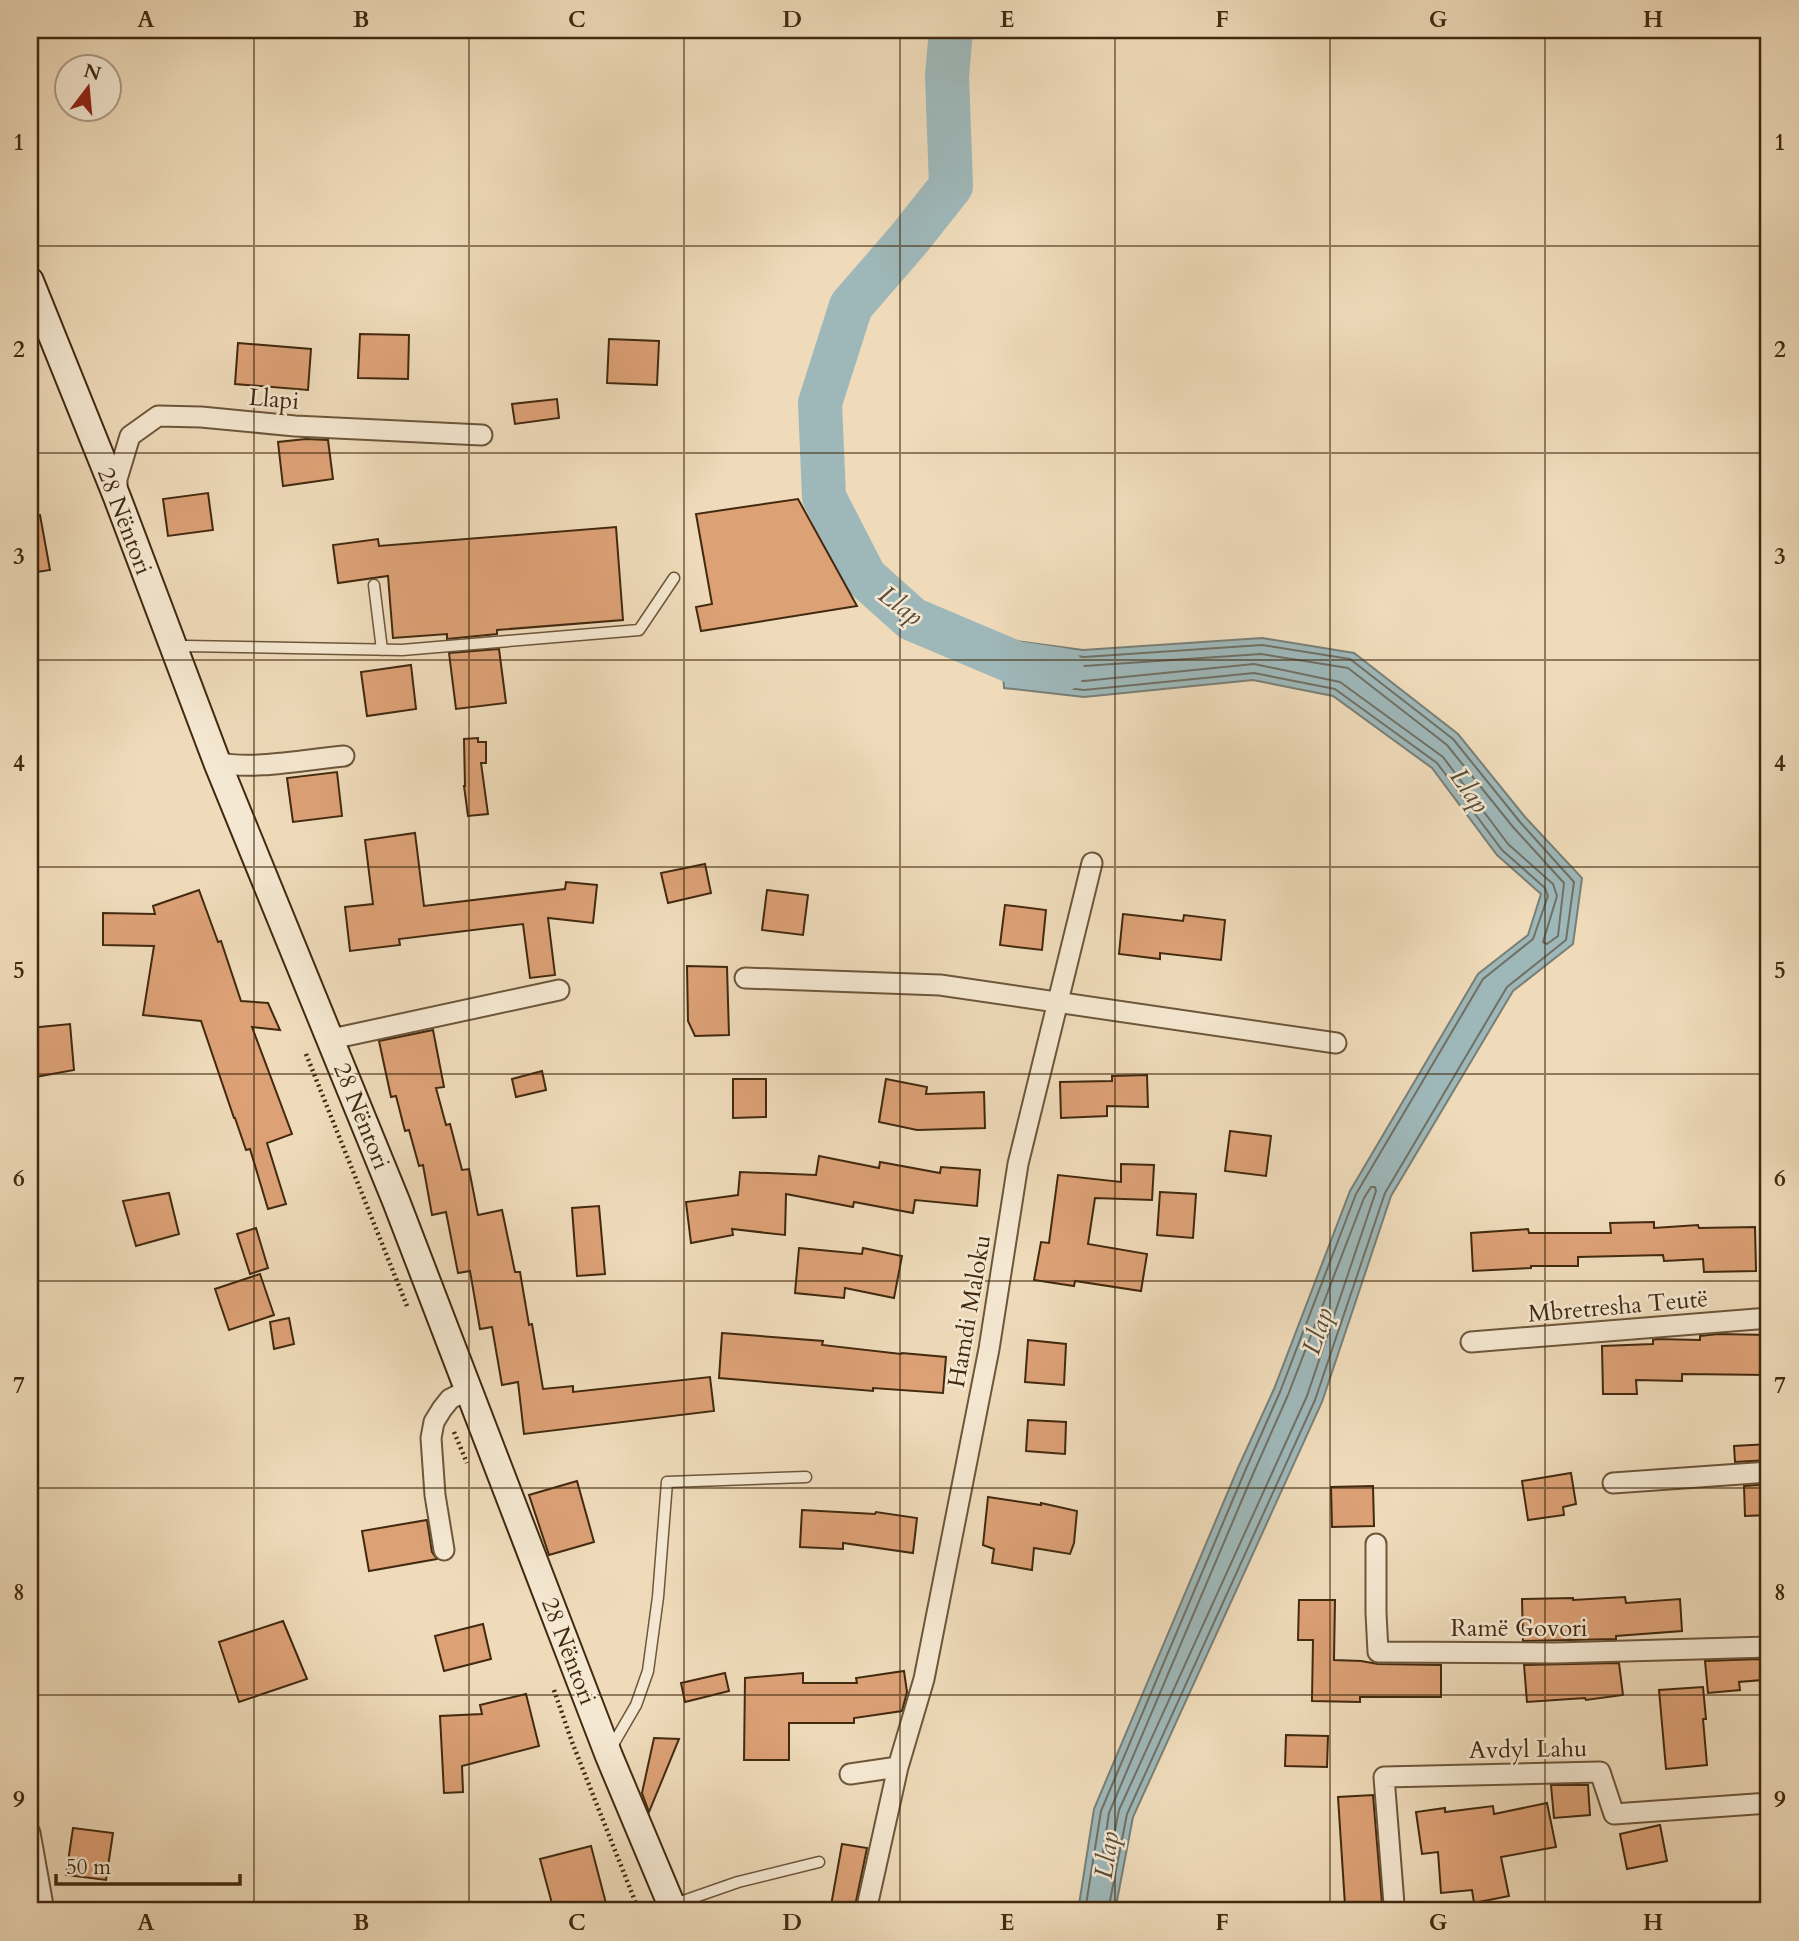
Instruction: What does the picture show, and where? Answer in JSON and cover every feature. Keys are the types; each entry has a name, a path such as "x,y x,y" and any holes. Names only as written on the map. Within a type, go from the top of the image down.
{"main road":[{"name":"28 Nëntori","path":"30,281 117,497 217,762 331,1038 470,1389 609,1756 673,1908"}],"street":[{"name":"Llapi","path":"117,497 117,480 130,436 158,416 482,435"},
{"path":"217,762 231,766 260,765 344,756"},
{"name":"Hamdi Maloku","path":"866,1911 898,1768 924,1679 989,1349 1018,1164 1093,863"},
{"path":"745,978 940,985 1336,1043"},
{"name":"28 Nëntori","path":"331,1038 559,990"},
{"name":"Mbretresha Teutë","path":"1471,1342 1769,1318"},
{"path":"443,1550 431,1438 435,1422 450,1399 470,1389"},
{"path":"1613,1483 1769,1472"},
{"name":"Ramë Govori","path":"1376,1544 1378,1652 1555,1653 1769,1647"},
{"path":"849,1774 898,1768"},
{"name":"Avdyl Lahu","path":"1394,1904 1384,1777 1600,1772 1614,1814 1769,1803"},
{"path":"30,1833 44,1911"}],"lane":[{"path":"175,650 186,646 402,650 639,630 674,578"},
{"path":"374,586 382,650"},
{"path":"609,1756 612,1744 636,1705 648,1671 658,1598 667,1482 806,1477"},
{"path":"673,1908 738,1882 820,1862"}],"path":[{"path":"306,1053 408,1309"},
{"path":"445,1406 471,1472"},
{"path":"554,1690 639,1911"}],"water":[{"path":"1262,638 1354,653 1458,734 1525,817 1582,878 1573,944 1513,991 1391,1196 1322,1402 1133,1817 1115,1911 1078,1911 1094,1809 1274,1389 1350,1191 1478,974 1528,935 1541,894 1497,855 1432,768 1333,696 1253,680 1084,697 1004,688 1001,639 1083,650"}],"building":[{"path":"360,334 409,335 408,379 358,378"},
{"path":"609,339 659,341 657,385 607,383"},
{"path":"238,343 311,349 308,390 235,384"},
{"path":"557,399 559,418 515,424 512,404"},
{"path":"328,440 333,479 283,486 278,442"},
{"path":"208,493 213,530 168,536 163,499"},
{"path":"798,499 857,606 701,631 696,607 712,604 696,514"},
{"path":"40,515 50,570 30,573 30,516"},
{"path":"616,527 623,620 497,630 497,634 447,639 447,634 393,638 388,576 338,583 333,545 378,539 379,546"},
{"path":"499,649 506,703 456,709 449,653"},
{"path":"411,665 416,709 367,716 361,672"},
{"path":"478,738 478,742 486,742 486,763 481,763 488,814 468,816 464,786 464,739"},
{"path":"337,772 342,816 293,822 287,778"},
{"path":"415,833 424,906 565,889 566,882 597,885 593,923 548,918 555,975 530,978 523,924 399,939 400,945 350,951 345,907 373,904 365,840"},
{"path":"705,864 711,893 668,903 661,873"},
{"path":"199,890 218,942 221,941 241,1001 268,1003 280,1030 252,1027 292,1134 267,1143 286,1204 268,1209 250,1149 246,1150 201,1021 143,1015 154,946 103,945 103,913 155,914 153,906"},
{"path":"767,890 808,895 803,935 762,930"},
{"path":"1005,905 1046,910 1042,950 1000,945"},
{"path":"1123,914 1183,921 1184,915 1225,920 1221,960 1160,953 1160,959 1119,954"},
{"path":"687,966 727,967 729,1035 695,1036 688,1021"},
{"path":"70,1024 74,1070 30,1078 30,1028"},
{"path":"433,1030 444,1087 436,1088 446,1125 450,1124 462,1170 469,1169 478,1215 502,1210 515,1272 520,1272 529,1325 532,1324 543,1389 573,1386 573,1392 710,1377 714,1411 524,1434 518,1382 502,1385 492,1327 480,1329 470,1271 458,1273 446,1212 432,1215 423,1165 419,1166 409,1130 405,1131 396,1096 391,1097 379,1041"},
{"path":"542,1071 546,1090 516,1097 512,1079"},
{"path":"1147,1075 1148,1107 1107,1106 1107,1116 1061,1118 1060,1082 1112,1081 1112,1076"},
{"path":"733,1079 766,1079 766,1117 733,1118"},
{"path":"886,1079 927,1087 926,1094 984,1092 985,1128 917,1130 879,1122"},
{"path":"1230,1131 1271,1136 1266,1176 1225,1171"},
{"path":"819,1156 879,1168 880,1162 940,1173 941,1167 980,1170 977,1206 915,1200 913,1213 854,1202 853,1207 786,1194 785,1235 732,1229 733,1235 691,1243 686,1202 738,1195 740,1172 816,1175"},
{"path":"1121,1164 1154,1165 1152,1200 1095,1198 1088,1244 1147,1254 1141,1291 1075,1281 1074,1286 1034,1280 1041,1242 1049,1243 1058,1175 1121,1182"},
{"path":"1160,1192 1196,1194 1193,1238 1157,1235"},
{"path":"169,1193 179,1234 136,1246 123,1201"},
{"path":"599,1206 605,1274 577,1276 572,1208"},
{"path":"1654,1222 1654,1228 1698,1225 1699,1228 1755,1227 1756,1271 1704,1272 1703,1259 1664,1261 1663,1255 1578,1257 1578,1266 1531,1266 1473,1271 1471,1233 1528,1229 1529,1233 1611,1233 1610,1223"},
{"path":"256,1228 268,1268 250,1274 237,1234"},
{"path":"799,1248 862,1254 863,1248 902,1256 894,1298 845,1288 844,1298 795,1293"},
{"path":"260,1274 274,1315 229,1330 215,1289"},
{"path":"289,1318 294,1344 274,1349 270,1322"},
{"path":"722,1333 823,1341 822,1345 946,1357 943,1393 873,1388 873,1391 719,1378"},
{"path":"1769,1335 1769,1375 1682,1374 1682,1381 1636,1380 1637,1394 1603,1394 1602,1346 1653,1344 1656,1339 1700,1340 1700,1336"},
{"path":"1028,1340 1066,1344 1064,1385 1025,1382"},
{"path":"1028,1420 1066,1422 1065,1454 1026,1451"},
{"path":"1769,1444 1769,1460 1735,1462 1734,1446"},
{"path":"1571,1473 1576,1504 1563,1507 1564,1515 1528,1520 1522,1481"},
{"path":"577,1481 594,1542 549,1555 529,1495"},
{"path":"1769,1484 1769,1515 1745,1516 1744,1486"},
{"path":"1373,1486 1374,1526 1332,1527 1331,1487"},
{"path":"988,1497 1041,1503 1077,1511 1074,1543 1070,1554 1034,1548 1032,1570 992,1563 994,1549 983,1545"},
{"path":"802,1510 876,1512 917,1518 913,1553 843,1543 843,1549 800,1547"},
{"path":"427,1520 432,1552 437,1559 369,1571 362,1531"},
{"path":"1625,1597 1626,1603 1680,1599 1682,1631 1616,1636 1616,1639 1523,1641 1522,1599"},
{"path":"1299,1600 1335,1600 1334,1660 1441,1665 1441,1697 1360,1697 1360,1702 1312,1701 1313,1640 1298,1640"},
{"path":"283,1621 307,1679 239,1702 219,1642"},
{"path":"483,1624 491,1659 444,1671 435,1636"},
{"path":"1760,1659 1762,1680 1739,1682 1740,1690 1708,1693 1705,1661"},
{"path":"1619,1663 1623,1695 1586,1700 1527,1702 1524,1665"},
{"path":"904,1671 907,1692 902,1711 854,1718 854,1723 789,1723 789,1760 744,1760 745,1678 803,1673 803,1683 857,1683 856,1678"},
{"path":"725,1673 729,1691 685,1702 681,1683"},
{"path":"1703,1687 1707,1765 1666,1769 1659,1690"},
{"path":"526,1694 539,1746 462,1766 463,1792 444,1793 440,1716 482,1714 480,1705"},
{"path":"1286,1735 1328,1736 1327,1767 1285,1766"},
{"path":"654,1738 679,1739 649,1812 642,1793"},
{"path":"1551,1785 1588,1785 1590,1815 1554,1818"},
{"path":"1373,1795 1382,1903 1345,1905 1338,1797"},
{"path":"1547,1803 1556,1847 1501,1857 1509,1896 1474,1903 1472,1890 1441,1893 1438,1852 1422,1854 1416,1812 1445,1808 1445,1812 1493,1806 1494,1814"},
{"path":"1660,1825 1667,1861 1627,1869 1620,1834"},
{"path":"73,1828 113,1833 106,1880 66,1875"},
{"path":"842,1844 867,1848 854,1911 830,1911"},
{"path":"591,1846 608,1911 554,1911 540,1859"}],"waterway":[{"name":"Llap","path":"951,30 947,76 951,186 851,306 820,403 824,497 865,577 912,619 1016,663 1062,670"}]}
